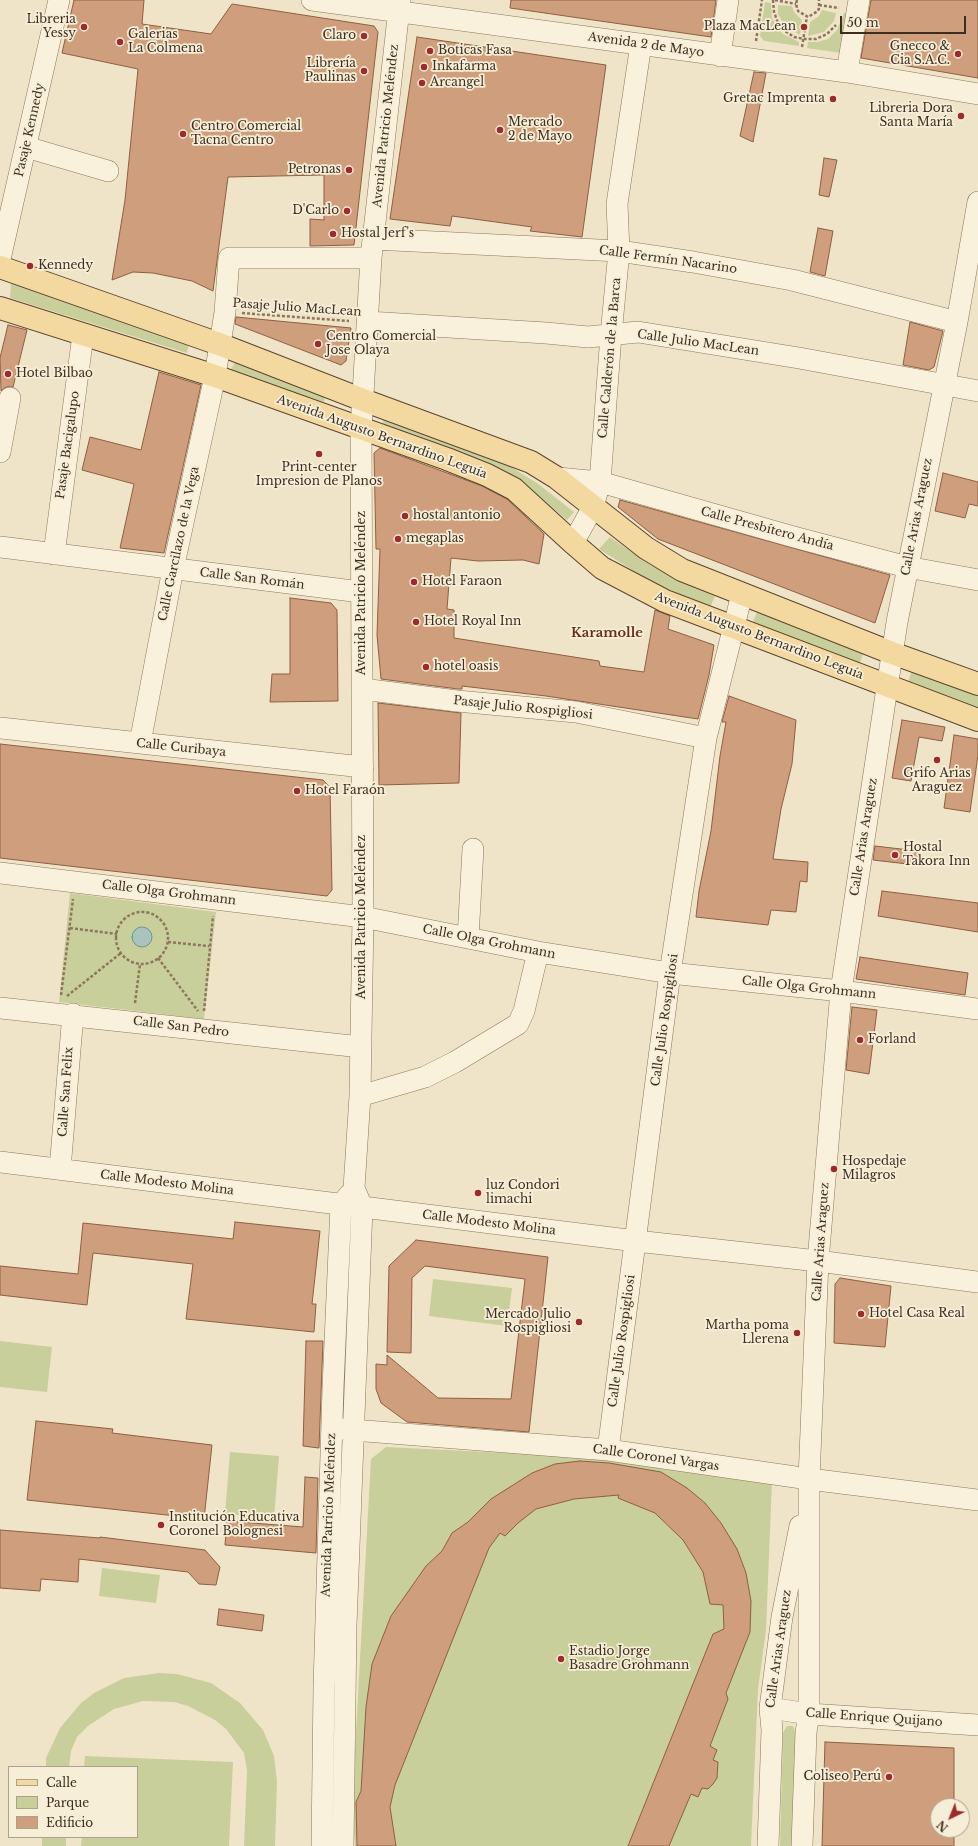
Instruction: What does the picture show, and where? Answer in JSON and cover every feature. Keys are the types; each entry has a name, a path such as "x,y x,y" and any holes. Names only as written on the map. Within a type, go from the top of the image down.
{"main road":[{"path":"0,267 219,344 363,400 531,462 557,478 646,548 682,570 892,653 978,684"},
{"name":"Avenida Augusto Bernardino Leguía","path":"0,308 215,376 447,459 487,475 514,489 602,568 638,588 665,601 978,720"}],"street":[{"name":"Pasaje Kennedy","path":"0,259 59,0"},
{"name":"Avenida 2 de Mayo","path":"312,0 399,6 720,56 847,72 978,94"},
{"path":"720,56 728,0"},
{"path":"847,72 848,4"},
{"name":"Avenida Patricio Meléndez","path":"343,1846 346,1625 362,1207 354,1188 360,1096 363,918 361,428 372,248 399,6"},
{"name":"Calle Calderón de la Barca","path":"573,543 594,507 600,482 611,335 620,251 617,204 641,44"},
{"path":"26,147 108,171"},
{"name":"Calle Arias Araguez","path":"802,1846 806,1732 809,1714 809,1479 818,1261 841,991 892,653 907,567 957,322 978,202"},
{"name":"Calle Fermín Nacarino","path":"230,258 372,248 620,251 693,262 792,280 957,322"},
{"name":"Calle Garcilazo de la Vega","path":"140,744 173,569 215,376 225,312 230,258"},
{"name":"Calle Julio MacLean","path":"368,322 588,337 638,332 799,358 978,391"},
{"name":"Pasaje Bacigalupo","path":"54,554 83,335"},
{"path":"1,439 10,398"},
{"name":"Calle Presbítero Andía","path":"557,478 600,482 794,537 907,567 978,580"},
{"name":"Calle San Román","path":"0,547 361,592"},
{"name":"Calle Julio Rospigliosi","path":"608,1450 670,973 706,738 742,594"},
{"name":"Pasaje Julio Rospigliosi","path":"362,690 576,712 706,738"},
{"name":"Calle Curibaya","path":"0,728 363,767"},
{"path":"468,938 473,849"},
{"name":"Calle Olga Grohmann","path":"0,873 363,918 538,952 670,973 841,991 978,1009"},
{"path":"360,1096 425,1077 455,1062 518,1024 524,1011 538,952"},
{"name":"Calle San Pedro","path":"0,1008 66,1004 361,1048"},
{"name":"Calle San Felix","path":"60,1169 66,1004"},
{"name":"Calle Modesto Molina","path":"0,1162 636,1241 818,1261 978,1282"},
{"path":"341,1205 354,1188"},
{"name":"Avenida Patricio Meléndez","path":"322,1846 330,1485 341,1205"},
{"name":"Calle Coronel Vargas","path":"332,1429 608,1450 809,1479 978,1500"},
{"name":"Calle Arias Araguez","path":"768,1846 772,1730 770,1708 782,1617 809,1479"},
{"path":"330,1485 352,1488"},
{"name":"Calle Enrique Quijano","path":"770,1708 809,1714 978,1725"}],"path":[{"path":"762,0 755,42 763,44"},
{"path":"819,0 818,11 812,16 807,16 798,12 796,2 774,0 774,12 778,23 785,31 794,37 816,39 827,34 838,21"},
{"path":"802,50 807,16"},
{"name":"Pasaje Julio MacLean","path":"225,312 368,322"},
{"path":"66,1004 70,928 74,896"},
{"path":"138,912 146,912 155,915 162,920 167,928 168,942 163,954 158,958 149,963 140,964 133,962 121,954 117,946 118,928 122,920 129,915 138,912"},
{"path":"203,1018 213,914"},
{"path":"70,928 117,934"},
{"path":"168,942 209,946"},
{"path":"66,1004 121,954"},
{"path":"158,958 198,1012"},
{"path":"134,1010 140,964"}],"green space":[{"path":"765,2 771,3 772,18 776,25 783,34 799,42 799,46 764,41 760,36"},
{"path":"778,5 792,6 794,12 802,20 800,35 786,27 778,14"},
{"path":"822,10 836,13 834,21 824,32 808,36 810,22 819,16"},
{"path":"844,13 849,14 841,53 807,48 808,42 817,42 828,39 837,30"},
{"path":"11,283 189,343 187,353 10,298"},
{"path":"237,360 326,394 324,402 229,372"},
{"path":"383,419 504,463 537,483 574,512 567,520 514,476 466,455 383,426"},
{"path":"610,537 650,565 715,596 710,608 646,579 599,549"},
{"path":"758,610 864,651 859,666 752,624"},
{"path":"912,670 978,694 978,710 908,682"},
{"path":"70,893 216,912 204,1019 59,1002"},
{"path":"433,1279 512,1288 507,1326 429,1316"},
{"path":"0,1341 52,1347 47,1392 0,1387"},
{"name":"Estadio Jorge Basadre Grohmann","path":"386,1447 609,1458 772,1481 766,1630 758,1689 751,1846 355,1846 352,1805 371,1459"},
{"path":"230,1452 279,1456 274,1518 225,1514"},
{"path":"102,1568 160,1575 156,1603 99,1596"},
{"path":"159,1673 177,1674 211,1683 240,1703 263,1730 274,1756 277,1781 275,1846 244,1846 247,1771 244,1753 226,1729 215,1720 188,1706 174,1702 143,1701 114,1709 88,1726 77,1737 71,1751 69,1766 46,1766 46,1758 60,1728 81,1703 94,1693 124,1678"},
{"path":"787,1726 793,1726 796,1734 792,1846 780,1846 783,1733"},
{"path":"85,1756 233,1762 229,1846 81,1846 82,1838 138,1838 138,1766 84,1766"},
{"path":"42,1838 66,1838 66,1846 42,1846"}],"water":[{"path":"142,927 149,930 152,937 149,944 142,947 135,944 132,937 135,930"}],"building":[{"path":"74,0 144,0 142,24 211,34 232,4 374,26 378,32 354,245 310,246 310,219 324,220 324,175 228,177 213,291 192,281 153,273 133,272 112,280 125,200 138,69 62,53"},
{"path":"511,0 716,0 711,37 510,8"},
{"path":"871,0 978,0 978,78 861,58"},
{"name":"Mercado 2 de Mayo","path":"417,37 606,65 582,237 530,231 532,227 452,216 450,226 390,219"},
{"path":"754,72 766,73 753,142 740,136"},
{"path":"824,158 837,160 829,197 819,195"},
{"path":"818,228 833,231 825,276 810,272"},
{"name":"Centro Comercial Jose Olaya","path":"236,317 351,328 346,361 341,365 235,324"},
{"path":"910,322 943,331 934,367 929,370 903,365"},
{"name":"Hotel Bilbao","path":"8,325 27,330 13,387 6,387 1,391 0,358"},
{"path":"159,372 201,385 164,553 120,548 134,484 82,470 90,437 141,450"},
{"path":"380,448 482,486 507,499 544,534 539,564 523,560 478,561 451,558 447,609 454,610 454,638 599,661 600,666 644,672 655,610 670,616 668,629 714,645 709,675 698,719 546,696 462,686 462,689 458,689 381,679 377,635 380,549 376,549 374,453"},
{"path":"943,473 978,482 978,506 969,504 965,518 935,511"},
{"path":"620,500 890,575 875,623 658,539 618,507"},
{"path":"290,598 331,603 337,610 338,701 270,702 272,674 290,674"},
{"path":"729,696 796,720 792,764 781,809 773,859 808,862 807,882 800,881 796,912 771,910 768,925 696,917 699,891 711,831 720,756 726,722 722,722"},
{"path":"378,703 461,713 459,783 379,785"},
{"path":"902,720 945,727 942,741 919,737 911,781 892,778"},
{"path":"954,735 978,739 978,755 970,812 944,808"},
{"path":"0,744 323,780 330,787 332,890 327,896 0,858"},
{"name":"Hostal Takora Inn","path":"875,846 918,851 916,865 873,860"},
{"path":"882,891 978,903 978,932 878,916"},
{"path":"860,957 968,973 965,995 856,979"},
{"name":"Forland","path":"852,1007 877,1010 869,1074 846,1070"},
{"path":"235,1222 320,1231 312,1304 316,1304 314,1332 186,1319 193,1264 93,1253 87,1305 0,1295 0,1266 78,1274 83,1223 233,1239"},
{"path":"416,1240 548,1257 529,1432 407,1422 381,1403 376,1389 376,1364 387,1365 387,1355 438,1398 511,1399 525,1279 425,1266 412,1278 411,1353 387,1352 389,1266"},
{"name":"Hotel Casa Real","path":"840,1278 891,1286 885,1347 834,1343 835,1284"},
{"path":"306,1341 323,1341 319,1448 303,1446"},
{"path":"36,1421 113,1429 112,1433 212,1445 204,1519 27,1500"},
{"path":"580,1461 609,1463 661,1472 687,1488 705,1503 721,1523 737,1549 746,1573 751,1601 750,1632 726,1693 728,1699 710,1746 717,1750 713,1760 718,1762 717,1778 708,1789 702,1788 698,1797 691,1794 669,1846 628,1846 713,1634 724,1629 723,1605 710,1604 703,1572 683,1540 655,1513 618,1498 619,1495 574,1499 536,1509 518,1523 505,1536 500,1533 489,1548 395,1785 390,1807 396,1846 357,1846 356,1802 361,1791 366,1707 372,1664 391,1616 426,1566 442,1551 452,1533 468,1522 491,1499 532,1473 555,1464"},
{"path":"305,1477 318,1478 316,1553 225,1545 227,1521 303,1527"},
{"path":"0,1530 100,1537 205,1550 220,1567 216,1585 199,1584 188,1572 79,1559 78,1582 41,1579 40,1591 0,1588"},
{"path":"219,1609 264,1615 262,1631 217,1625"},
{"name":"Coliseo Perú","path":"825,1742 954,1748 954,1798 930,1798 930,1838 954,1838 954,1846 822,1846"}],"place":[{"name":"Libreria Yessy","path":"84,27"},
{"name":"Plaza MacLean","path":"804,27"},
{"name":"Claro","path":"364,36"},
{"name":"Galerias La Colmena","path":"120,42"},
{"name":"Boticas Fasa","path":"430,51"},
{"name":"Gnecco & Cia S.A.C.","path":"958,54"},
{"name":"Inkafarma","path":"424,67"},
{"name":"Librería Paulinas","path":"364,71"},
{"name":"Arcangel","path":"422,83"},
{"name":"Gretac Imprenta","path":"833,99"},
{"name":"Libreria Dora Santa María","path":"961,116"},
{"name":"Mercado 2 de Mayo","path":"500,130"},
{"name":"Centro Comercial Tacna Centro","path":"183,134"},
{"name":"Petronas","path":"349,170"},
{"name":"D'Carlo","path":"347,211"},
{"name":"Hostal Jerf's","path":"333,234"},
{"name":"Kennedy","path":"30,266"},
{"name":"Centro Comercial Jose Olaya","path":"318,344"},
{"name":"Hotel Bilbao","path":"8,374"},
{"name":"Print-center Impresion de Planos","path":"319,454"},
{"name":"hostal antonio","path":"405,516"},
{"name":"megaplas","path":"398,539"},
{"name":"Hotel Faraon","path":"414,582"},
{"name":"Hotel Royal Inn","path":"416,622"},
{"name":"hotel oasis","path":"426,667"},
{"name":"Grifo Arias Araguez","path":"937,760"},
{"name":"Hotel Faraón","path":"297,791"},
{"name":"Hostal Takora Inn","path":"895,855"},
{"name":"Forland","path":"860,1040"},
{"name":"Hospedaje Milagros","path":"834,1169"},
{"name":"luz Condori limachi","path":"478,1193"},
{"name":"Hotel Casa Real","path":"861,1314"},
{"name":"Mercado Julio Rospigliosi","path":"579,1322"},
{"name":"Martha poma Llerena","path":"797,1333"},
{"name":"Institución Educativa Coronel Bolognesi","path":"161,1525"},
{"name":"Estadio Jorge Basadre Grohmann","path":"561,1659"},
{"name":"Coliseo Perú","path":"889,1777"}],"district":[{"name":"Karamolle","path":"607,633"}]}
